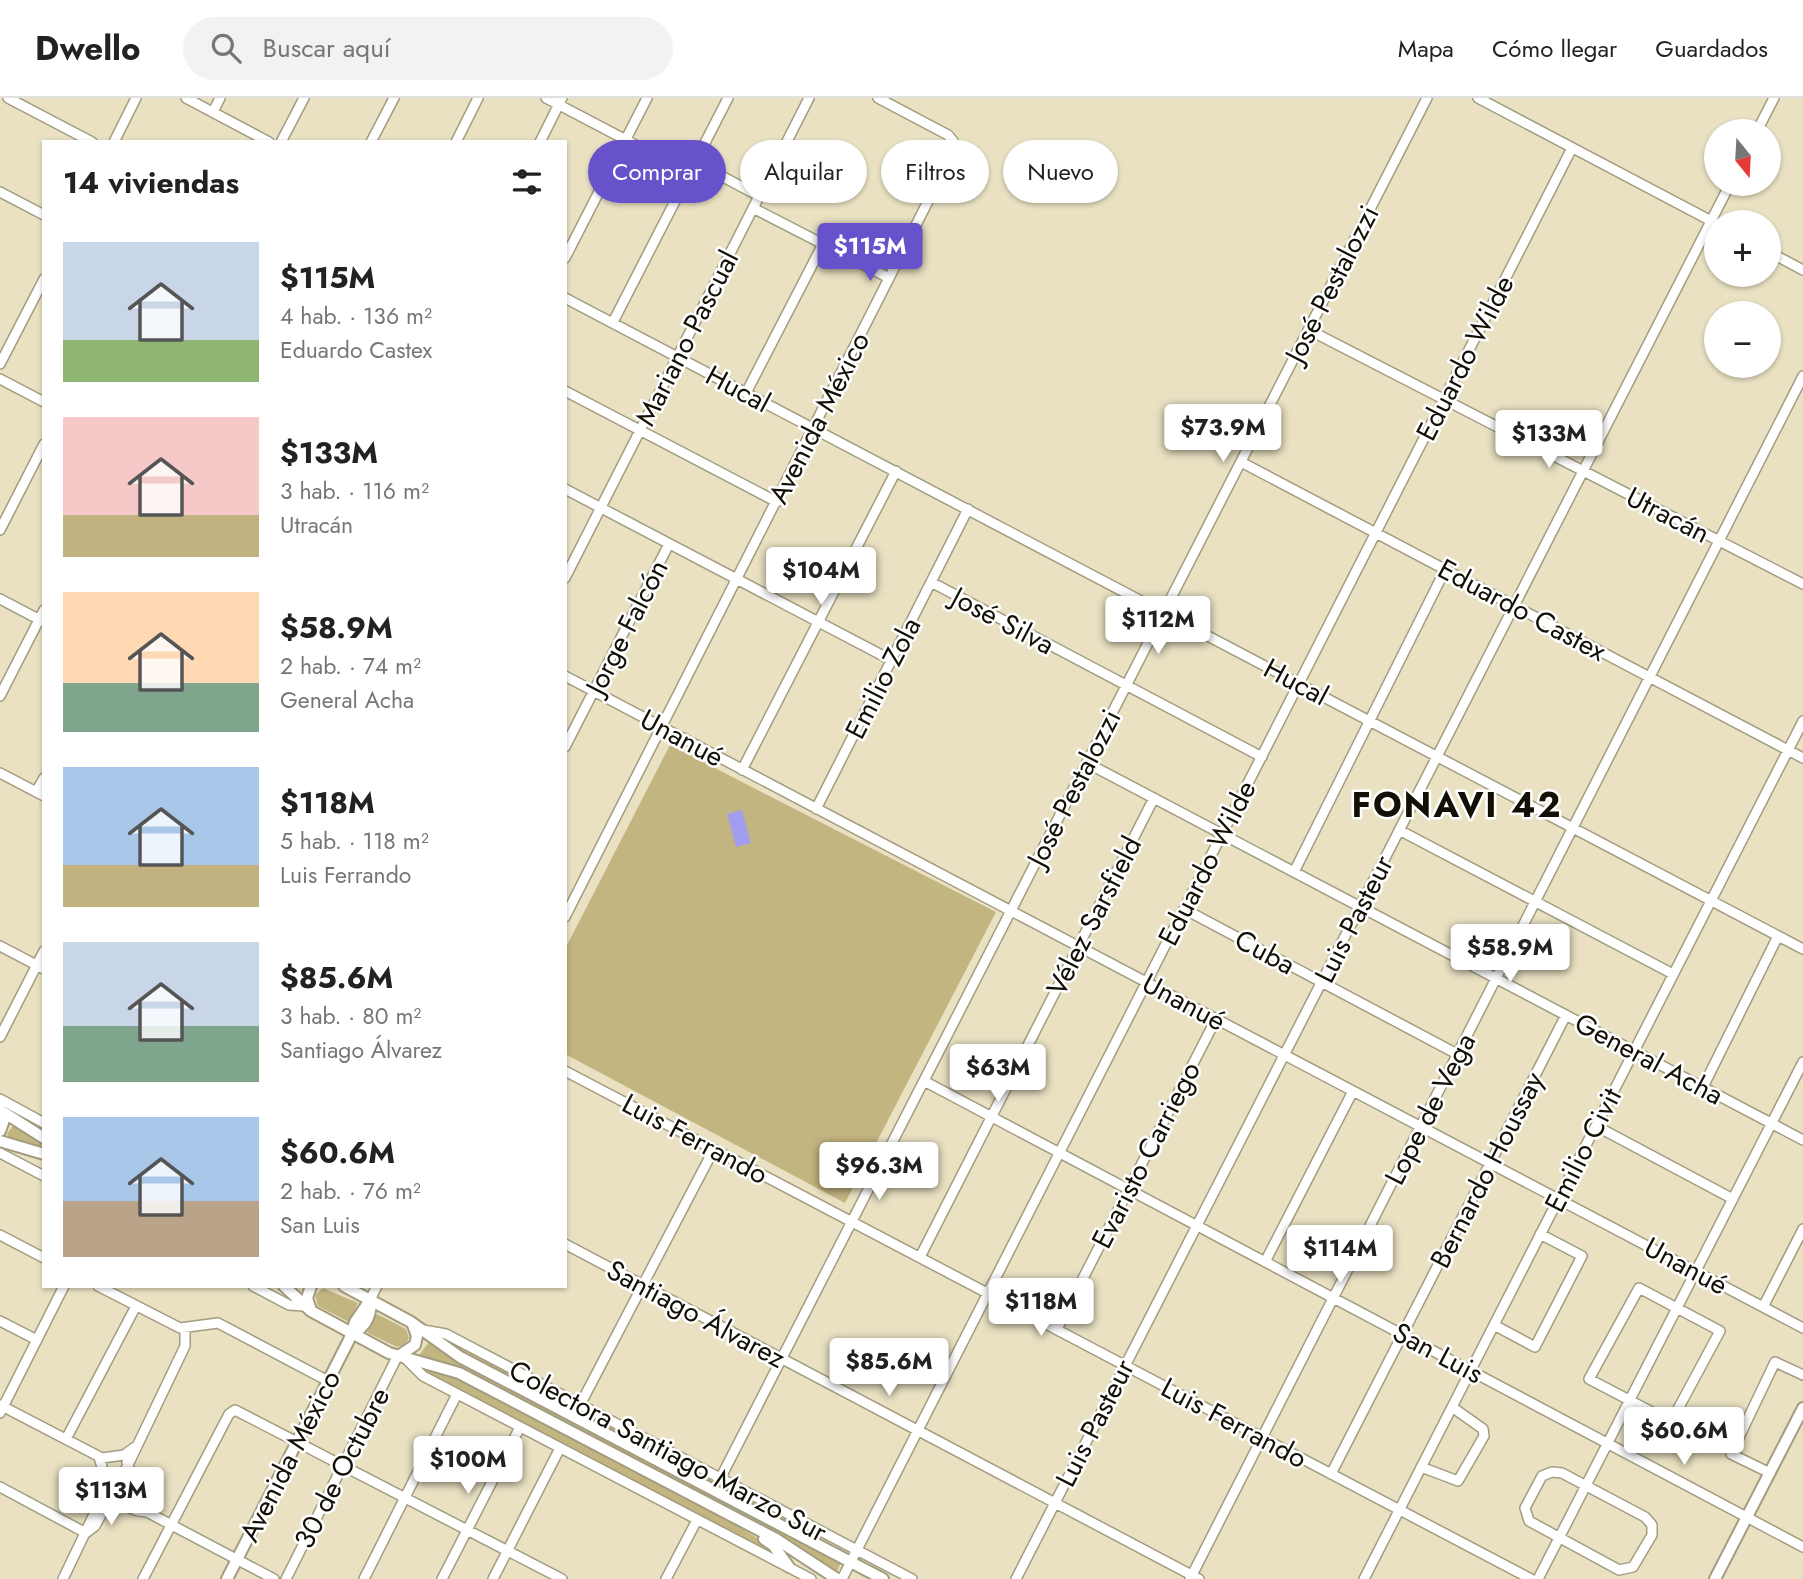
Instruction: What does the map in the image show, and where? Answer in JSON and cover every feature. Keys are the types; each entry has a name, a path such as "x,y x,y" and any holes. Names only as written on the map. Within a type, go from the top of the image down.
{"main road":[{"path":"0,1107 4,1122 0,1131"},
{"path":"0,1107 42,1137"},
{"path":"0,1141 42,1153"},
{"path":"286,1288 305,1306 352,1333 401,1358 459,1373 780,1541 810,1564 839,1579"},
{"path":"310,1288 307,1302 317,1314"},
{"path":"348,1288 407,1320 460,1357 883,1579"},
{"name":"Avenida México","path":"227,1579 352,1333 362,1328 370,1313 370,1300"},
{"path":"401,1358 411,1350 417,1339 414,1327 407,1320"},
{"path":"1715,1579 1803,1408"},
{"path":"703,1500 771,1543 789,1567"}],"street":[{"path":"8,98 88,140"},
{"path":"115,140 136,98"},
{"path":"186,98 265,140"},
{"path":"213,112 220,98"},
{"path":"282,140 304,98"},
{"path":"372,140 394,98"},
{"path":"457,140 478,98"},
{"path":"546,98 561,101 625,140 647,98"},
{"path":"706,140 728,98"},
{"name":"Mariano Pascual","path":"788,140 809,98"},
{"name":"Avenida México","path":"570,897 662,727 953,152 953,141 948,135 878,98"},
{"name":"José Pestalozzi","path":"720,1479 1427,98"},
{"path":"1478,98 1704,218"},
{"path":"1763,119 1774,98"},
{"path":"541,140 561,101"},
{"name":"Eduardo Wilde","path":"839,1579 851,1562 1572,148"},
{"path":"1,195 42,214"},
{"path":"567,254 593,203"},
{"path":"612,323 674,203"},
{"name":"Mariano Pascual","path":"567,574 756,203"},
{"path":"753,208 890,278"},
{"name":"Luis Pasteur","path":"1016,1579 1583,471 1704,242"},
{"path":"746,393 823,244"},
{"path":"1781,258 1803,270"},
{"path":"0,365 42,283"},
{"name":"Hucal","path":"567,299 1803,949"},
{"name":"Utracán","path":"1309,330 1803,584"},
{"name":"Lope de Vega","path":"1194,1578 1262,1438 1803,376"},
{"path":"0,379 42,401"},
{"path":"567,392 777,502"},
{"path":"0,530 42,448"},
{"name":"Eduardo Castex","path":"1241,462 1803,758"},
{"path":"742,770 896,471"},
{"path":"567,490 891,660"},
{"name":"Emilio Zola","path":"816,809 968,509"},
{"name":"Jorge Falcón","path":"567,743 669,544"},
{"path":"1294,872 1445,570"},
{"name":"José Silva","path":"931,582 1262,757"},
{"path":"0,599 42,617 0,696"},
{"name":"Unanué","path":"567,677 1803,1328"},
{"name":"Emilio Civit","path":"1364,1579 1803,721"},
{"name":"General Acha","path":"1087,763 1803,1140"},
{"path":"0,773 40,794"},
{"name":"Vélez Sarsfield","path":"920,1257 1154,798"},
{"path":"1399,830 1674,974"},
{"name":"Cuba","path":"1184,909 1457,1054"},
{"path":"1703,1087 1778,936"},
{"path":"0,946 40,967 0,1037"},
{"name":"Bernardo Houssay","path":"1331,1474 1566,1015"},
{"name":"Evaristo Carriego","path":"1056,1329 1216,1019"},
{"path":"1538,1579 1803,1062"},
{"name":"Luis Ferrando","path":"567,1072 1531,1579"},
{"name":"San Luis","path":"923,1082 1803,1547"},
{"path":"1265,1262 1353,1091"},
{"path":"0,1107 42,1122"},
{"path":"1596,1126 1733,1199"},
{"path":"580,1405 714,1149"},
{"path":"0,1153 42,1175"},
{"path":"1763,1307 1803,1229"},
{"path":"1494,1325 1535,1347 1582,1256 1540,1234"},
{"path":"0,1235 42,1257"},
{"name":"Santiago Álvarez","path":"567,1245 1194,1578"},
{"path":"63,1288 1,1408 99,1457 111,1459 124,1455 136,1445"},
{"path":"103,1288 185,1329 216,1323 328,1381"},
{"path":"257,1288 289,1305 305,1306"},
{"name":"Avenida México","path":"370,1300 376,1288"},
{"path":"1639,1288 1720,1331 1671,1422 1629,1401 1589,1379 1639,1288"},
{"path":"66,1439 136,1306"},
{"path":"0,1321 37,1340"},
{"path":"86,1533 94,1528 128,1465 185,1346 185,1329"},
{"name":"Colectora Santiago Marzo Sur","path":"422,1330 446,1334 912,1579"},
{"name":"Colectora Santiago Marzo Sur","path":"401,1358 421,1374 457,1394 811,1579"},
{"name":"30 de Octubre","path":"286,1579 401,1358"},
{"path":"1770,1473 1731,1454 1775,1362 1803,1375"},
{"path":"364,1579 457,1394"},
{"path":"1421,1467 1458,1481 1479,1447 1484,1436 1483,1429 1452,1407"},
{"path":"143,1579 232,1411 240,1411 298,1440 562,1579"},
{"path":"442,1579 520,1427"},
{"path":"493,1579 560,1448"},
{"path":"124,1455 140,1501 147,1512"},
{"path":"99,1457 112,1496 134,1510 147,1512 274,1579"},
{"path":"1552,1472 1562,1473 1645,1517 1652,1525 1652,1535 1633,1567 1626,1570 1558,1540 1529,1521 1525,1508 1542,1476 1552,1472"},
{"path":"63,1579 108,1485"},
{"path":"0,1487 86,1533"},
{"path":"666,1579 697,1520"}],"shaded area":[{"path":"670,745 996,912 845,1203 567,1055 567,945"},
{"path":"742,810 751,843 736,847 727,814"},
{"path":"14,1124 42,1142 42,1148 9,1138 7,1134"},
{"path":"323,1288 358,1303 349,1322 318,1306 315,1295"},
{"path":"377,1314 406,1329 409,1338 405,1345 397,1347 368,1333 367,1329"},
{"path":"441,1337 828,1539 799,1529 468,1356"},
{"path":"429,1342 458,1361 841,1562 837,1572 460,1369 422,1357 420,1354"},
{"path":"421,1370 458,1378 701,1504 767,1544 778,1557"}],"district":[{"name":"FONAVI 42","path":"1457,805"}]}
